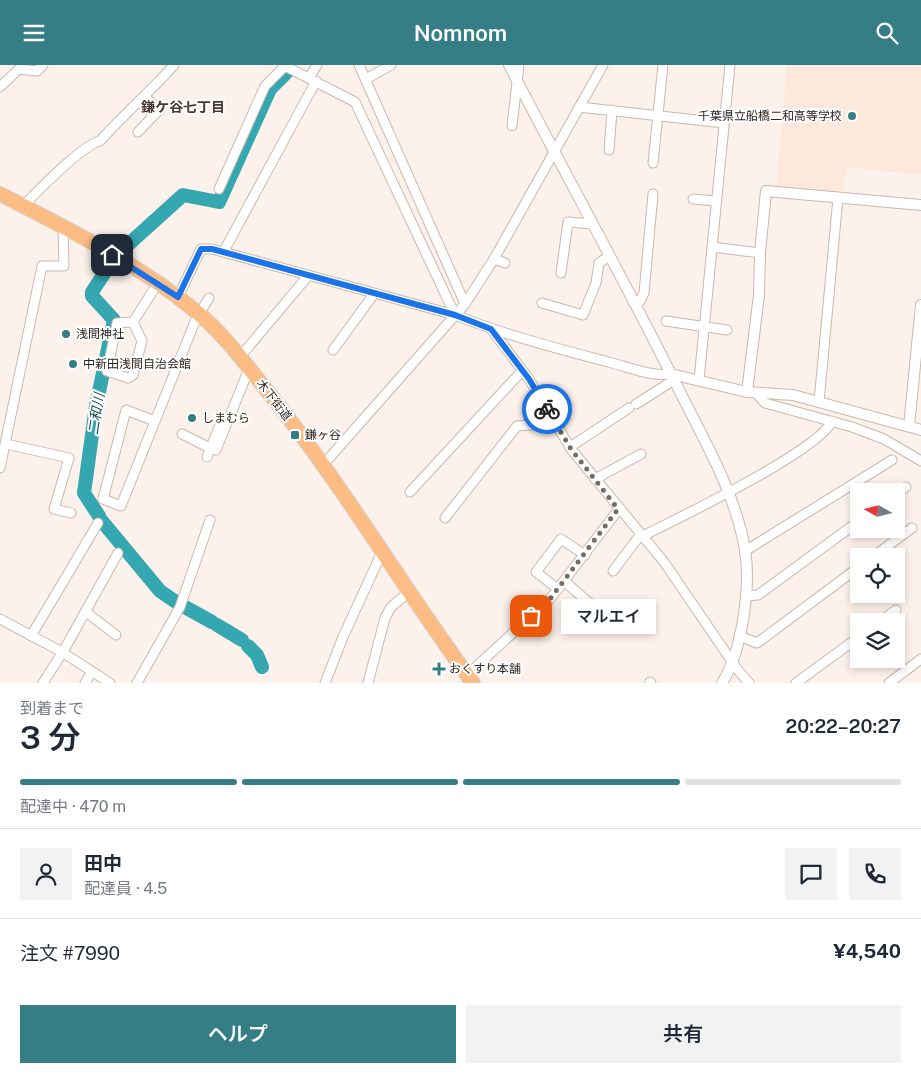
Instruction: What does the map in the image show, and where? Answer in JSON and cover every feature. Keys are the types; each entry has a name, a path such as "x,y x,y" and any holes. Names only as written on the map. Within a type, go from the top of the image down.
{"main road":[{"name":"木下街道","path":"0,194 158,283 198,314 240,357 323,465 470,679"}],"street":[{"path":"0,87 19,69 38,71 43,65"},
{"path":"23,206 93,142 100,141 134,104 145,97 174,65"},
{"path":"224,251 313,80 317,65"},
{"path":"359,65 466,304"},
{"path":"366,79 391,65"},
{"path":"509,65 673,377 729,491 745,551 745,597 739,636 732,661 722,683"},
{"path":"512,126 518,81 518,65"},
{"path":"323,465 466,304 494,259 603,65"},
{"path":"653,163 663,65"},
{"path":"699,380 730,65"},
{"path":"219,189 265,85 287,67 355,102 455,315"},
{"path":"138,132 159,110 145,97"},
{"path":"579,107 724,123"},
{"path":"608,150 612,110"},
{"path":"230,142 238,148"},
{"path":"752,393 760,253 766,191 921,205"},
{"path":"633,302 640,301 644,293 653,194"},
{"path":"692,199 716,201"},
{"path":"818,402 838,199"},
{"path":"561,273 568,222 592,225"},
{"path":"0,468 42,265 64,266 63,228"},
{"path":"712,247 760,253"},
{"path":"178,297 201,249 224,251 308,276 455,315 491,329 660,376 699,380 752,393 792,395 921,430"},
{"path":"542,303 583,315 596,283 599,263 609,256"},
{"path":"494,259 505,263"},
{"path":"240,357 308,276"},
{"path":"133,322 158,283"},
{"path":"333,350 374,294"},
{"path":"155,421 126,410 103,499 120,506 155,421 198,314 210,298"},
{"path":"909,427 921,305"},
{"path":"666,321 727,330"},
{"path":"133,322 142,341 134,375 128,378 107,371 117,323 133,322"},
{"path":"491,329 522,371 570,447 618,509 664,562 732,661 750,683"},
{"path":"182,435 211,452 220,425 232,413 250,369"},
{"path":"410,492 522,371"},
{"path":"570,447 673,377"},
{"path":"752,393 765,403 832,421 893,442 921,461"},
{"path":"445,518 517,427 531,425 543,403"},
{"path":"613,571 642,535 729,491 802,449 829,428 832,421"},
{"path":"6,443 69,457 54,509 71,513"},
{"path":"595,479 641,454"},
{"path":"745,551 892,460"},
{"path":"470,679 550,599 618,509"},
{"path":"137,683 180,607 210,520"},
{"path":"31,636 98,523"},
{"path":"745,597 758,595 850,528"},
{"path":"885,548 912,528"},
{"path":"558,589 536,572 561,539 585,555"},
{"path":"325,683 343,637 382,552"},
{"path":"43,683 86,612 118,553"},
{"path":"739,636 757,643 850,574"},
{"path":"564,581 594,607"},
{"path":"368,683 385,618 391,607 409,592"},
{"path":"892,613 896,610"},
{"path":"86,612 116,635"},
{"path":"0,619 62,652 110,683"},
{"path":"796,683 850,644"},
{"path":"889,683 921,659"},
{"path":"85,683 92,672"}],"shaded area":[{"name":"千葉県立船橋二和高等学校","path":"787,65 921,65 921,175 846,167 843,195 776,189"}],"waterway":[{"name":"二和川","path":"120,252 183,195 219,202 270,89 287,72"},
{"name":"二和川","path":"99,516 84,493 96,406 114,320 92,296 92,292 111,263"},
{"name":"二和川","path":"101,520 160,591 176,602"},
{"name":"二和川","path":"183,606 212,622"},
{"name":"二和川","path":"217,625 242,640"},
{"name":"二和川","path":"248,646 257,655 262,667"}],"way so far":[{"path":"531,616 550,599 618,509 571,449 547,409"}],"place":[{"name":"千葉県立船橋二和高等学校","path":"852,116"},
{"name":"浅間神社","path":"66,334"},
{"name":"中新田浅間自治会館","path":"73,364"},
{"name":"しまむら","path":"192,418"},
{"name":"鎌ヶ谷","path":"295,435"},
{"name":"マルエイ","path":"531,616"},
{"name":"おくすり本舗","path":"439,669"}],"district":[{"name":"鎌ケ谷七丁目","path":"183,107"}],"route":[{"path":"112,255 178,297 201,249 212,249 455,315 491,329 529,379 547,409"}]}
